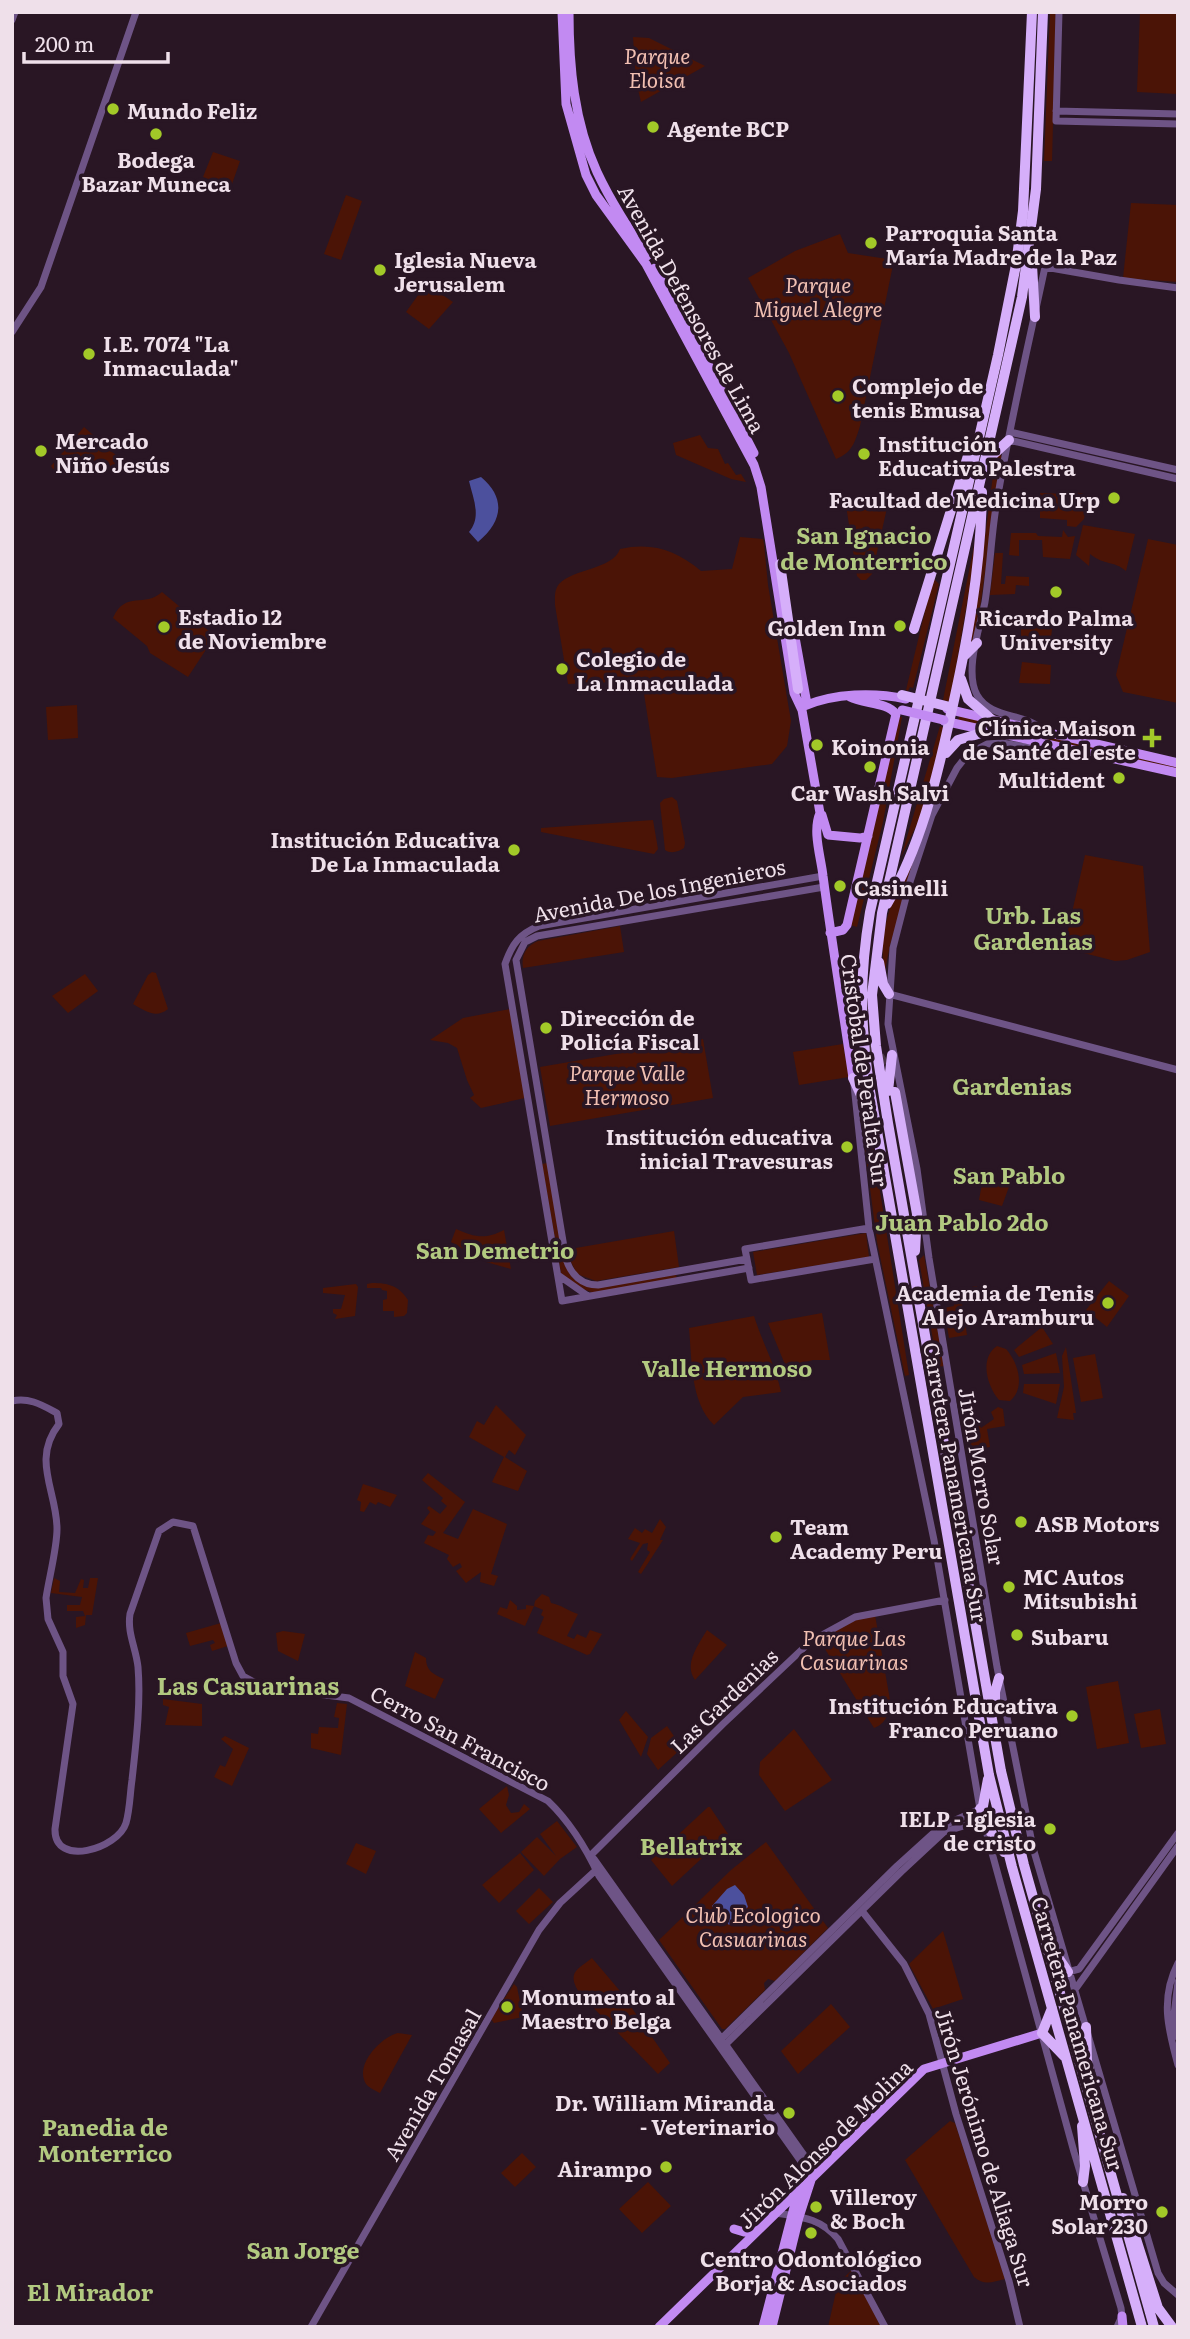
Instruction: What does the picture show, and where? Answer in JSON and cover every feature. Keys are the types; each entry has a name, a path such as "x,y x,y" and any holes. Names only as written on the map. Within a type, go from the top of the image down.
{"highway":[{"name":"Carretera Panamericana Sur","path":"1032,12 1021,223 1011,294 867,931 862,971 862,1014 867,1071 989,1775 1012,1867 1142,2327"},
{"name":"Carretera Panamericana Sur","path":"1043,12 1038,152 1031,235 1009,358 882,913 872,995 888,1123 998,1755 1045,1939 1154,2327"},
{"path":"1031,235 1035,317"},
{"path":"914,629 987,400"},
{"path":"882,913 893,894 929,807 943,756 946,721 960,673 982,536 984,467 1010,436"},
{"path":"780,564 798,689"},
{"path":"963,656 976,643"},
{"path":"960,673 968,699 991,719"},
{"path":"900,696 950,708"},
{"path":"943,756 958,740 988,731"},
{"path":"877,949 883,984 889,994"},
{"path":"888,1123 888,1082 892,1055"},
{"path":"853,1077 877,1129"},
{"path":"895,1092 917,1214 913,1262"},
{"path":"998,1755 995,1697 999,1678"},
{"path":"981,1809 989,1775"},
{"path":"983,1820 1012,1867"},
{"path":"1045,1939 1068,1972"},
{"path":"1052,2008 1042,2033 1067,2060"},
{"path":"1086,2027 1087,2060 1103,2128 1104,2149 1130,2217 1158,2308 1172,2327"},
{"path":"1083,2115 1083,2182"}],"main road":[{"name":"Avenida Defensores de Lima","path":"562,12 566,104 586,175 596,195 646,264 754,465 761,487 794,693 805,707"},
{"name":"Avenida Defensores de Lima","path":"569,12 574,89 590,156 609,196 656,270 713,373 759,464 766,486 787,591 805,707 820,813 817,836"},
{"path":"849,696 859,702 899,712 1178,773"},
{"path":"805,707 849,696 900,696"},
{"path":"880,706 900,696"},
{"path":"950,708 1178,763"},
{"path":"830,933 843,930 846,925 899,712"},
{"path":"820,813 828,835 860,838 868,836"},
{"name":"Cristobal de Peralta Sur","path":"817,836 853,1077"},
{"name":"Jirón Alonso de Molina","path":"659,2327 924,2069 1042,2033"},
{"path":"763,2327 795,2216 814,2175"},
{"path":"772,2327 798,2190"},
{"path":"738,2250 734,2229 744,2232 757,2231"},
{"path":"1122,2316 1124,2327"}],"street":[{"path":"12,20 15,12"},
{"path":"12,332 41,286 136,12"},
{"path":"1059,12 1056,121 1178,124"},
{"path":"1056,111 1178,114"},
{"path":"1045,732 1037,723 993,710 979,698 973,687 973,679 996,507 1045,267 1178,288"},
{"path":"1010,436 1178,470"},
{"path":"1010,436 1178,479"},
{"name":"Jirón Morro Solar","path":"1066,749 1051,751 1002,743 986,744 968,754 957,768 932,815 910,881 893,948 887,1015 892,1055 904,1097 917,1169 929,1258 999,1678 1033,1848 1158,2273 1164,2283 1178,2295"},
{"name":"Avenida De los Ingenieros","path":"749,1268 562,1301 505,964 510,948 520,936 539,926 823,876"},
{"path":"810,878 812,889"},
{"name":"Avenida De los Ingenieros","path":"747,1259 598,1285 585,1283 573,1274 566,1259 516,960 525,942 537,936 824,887"},
{"path":"889,994 1178,1070"},
{"name":"Cristobal de Peralta Sur","path":"853,1077 869,1228 918,1457 983,1820 1122,2316"},
{"path":"869,1228 746,1249 751,1280 875,1259"},
{"path":"558,1274 589,1296"},
{"name":"Cerro San Francisco","path":"12,1401 24,1399 44,1406 57,1413 59,1424 50,1439 46,1461 57,1529 46,1609 61,1646 64,1657 63,1676 73,1704 55,1839 63,1848 90,1850 111,1842 126,1825 135,1751 138,1682 136,1652 128,1625 159,1531 173,1522 192,1526 236,1663 243,1676 263,1687 349,1698 514,1783 548,1801 571,1827 590,1856"},
{"name":"Las Gardenias","path":"590,1856 709,1737 811,1641 855,1617 945,1600"},
{"path":"721,2044 897,1866 940,1827 981,1809"},
{"path":"721,2044 944,1832 983,1820"},
{"path":"1082,1980 1078,1976 1079,1969 1178,1833"},
{"path":"1074,1991 1178,1846"},
{"path":"590,1856 596,1860 721,2044"},
{"path":"590,1856 596,1870 814,2175"},
{"name":"Avenida Tomasal","path":"311,2327 539,1930 560,1903 596,1870"},
{"name":"Jirón Jerónimo de Aliaga Sur","path":"862,1911 904,1964 925,2003 1009,2281 1020,2327"},
{"path":"1178,1963 1170,1983 1166,2014 1178,2065"},
{"path":"1068,1972 1079,1969"},
{"path":"1178,1982 1174,2015 1178,2037"},
{"path":"776,2213 821,2223 838,2239 885,2327"},
{"path":"1117,2327 1122,2316"}],"green space":[{"path":"1050,12 1056,12 1052,161 1044,161"},
{"path":"1140,12 1178,12 1178,94 1137,92"},
{"name":"Parque Eloisa","path":"633,37 649,38 705,66 641,102 636,81"},
{"path":"213,152 240,161 231,187 203,177"},
{"path":"346,195 362,201 341,260 324,254"},
{"path":"1131,203 1178,205 1178,282 1123,278"},
{"name":"Parque Miguel Alegre","path":"840,234 848,253 894,260 860,426 849,450 836,459 789,353 748,278 795,251"},
{"path":"426,284 453,302 429,329 406,312"},
{"path":"84,427 126,464 126,470 57,475 51,466"},
{"path":"700,435 708,448 718,449 725,464 728,463 736,475 741,474 746,482 731,479 676,455 673,443"},
{"path":"1000,454 1002,457 976,635 971,644 995,460"},
{"path":"1070,491 1089,495 1084,519 1076,527 1067,526 1067,520 1040,518 1040,493 1068,494"},
{"path":"845,499 887,508 872,574 866,580 857,576"},
{"path":"1083,525 1135,534 1126,571 1090,554 1089,566 1076,555"},
{"path":"1063,530 1068,537 1075,536 1070,559 1043,557 1042,540 1019,540 1019,556 1009,555 1011,533 1062,537"},
{"path":"976,536 978,539 950,702 943,700"},
{"path":"740,537 763,539 791,721 787,746 772,764 672,778 657,777 642,681 568,684 555,605 556,589 566,579 609,561 620,549 632,547 653,547 673,553 701,571 732,569"},
{"path":"1148,539 1178,545 1178,703 1123,692 1116,675"},
{"path":"995,553 1003,553 1001,584 1005,584 1006,576 1029,577 1029,586 1016,585 1015,594 990,595"},
{"path":"933,578 939,584 913,688 910,687 908,691 906,690"},
{"name":"Estadio 12 de Noviembre","path":"162,592 215,636 188,677 150,653 147,646 113,618 123,604 156,597"},
{"path":"1021,621 1053,622 1050,645 1021,644"},
{"path":"1022,662 1051,665 1050,684 1019,683"},
{"path":"77,705 78,738 48,740 46,707"},
{"path":"960,715 1178,766 1178,770 958,720"},
{"path":"898,717 902,717 883,822 857,927 850,925"},
{"path":"940,726 944,728 921,816 901,857"},
{"path":"672,797 677,801 685,843 684,848 672,852 665,850 660,803"},
{"path":"653,820 658,849 654,854 541,832 541,828"},
{"path":"1085,855 1143,866 1150,952 1115,961 1064,948"},
{"path":"910,859 916,862 890,945 885,971 883,942 888,914"},
{"path":"620,926 624,952 523,968 525,951 538,941"},
{"path":"152,972 156,973 168,1009 164,1012 150,1013 133,1004"},
{"path":"85,974 98,991 68,1013 52,996"},
{"path":"510,1009 525,1098 481,1108 470,1098 474,1095 457,1048 448,1043 430,1040 463,1018"},
{"name":"Parque Valle Hermoso","path":"703,1039 713,1098 550,1126 540,1067"},
{"path":"843,1044 849,1077 799,1085 793,1052"},
{"path":"859,1103 870,1128 909,1375 905,1376 877,1242"},
{"path":"547,1163 565,1262 572,1277 580,1283 676,1275 677,1279 595,1293 576,1286 564,1277 561,1273 542,1164"},
{"path":"983,1178 1010,1184 1002,1206 979,1200"},
{"path":"456,1229 480,1236 504,1230 511,1269 486,1262 451,1242"},
{"path":"674,1231 679,1267 596,1281 577,1274 571,1262 570,1249"},
{"path":"866,1233 869,1257 757,1275 753,1252"},
{"path":"924,1255 944,1366 938,1367 919,1260"},
{"name":"Academia de Tenis Alejo Aramburu","path":"1109,1281 1129,1296 1107,1327 1086,1310"},
{"path":"356,1284 355,1316 335,1319 337,1315 333,1313 333,1309 341,1309 345,1295 323,1293 323,1288"},
{"path":"367,1284 388,1285 401,1291 408,1300 407,1313 394,1317 394,1311 383,1311 383,1300 387,1299 387,1291 367,1288"},
{"path":"977,1286 980,1301 962,1304 967,1335 949,1338 944,1308 954,1306 952,1291"},
{"path":"822,1313 830,1360 813,1360 786,1367 768,1323"},
{"path":"754,1316 781,1392 743,1397 714,1425 706,1416 696,1392 689,1328"},
{"path":"1042,1327 1053,1344 1019,1357 1014,1350"},
{"path":"997,1346 1006,1349 1017,1368 1018,1389 1010,1401 999,1400 988,1380 988,1358"},
{"path":"1066,1347 1076,1413 1073,1413 1074,1420 1057,1418 1064,1387 1062,1356"},
{"path":"1056,1353 1060,1373 1024,1374 1022,1365"},
{"path":"1095,1354 1103,1398 1081,1402 1073,1358"},
{"path":"1024,1384 1060,1384 1056,1404 1023,1393"},
{"path":"496,1405 526,1435 515,1455 509,1450 505,1457 527,1471 518,1491 492,1482 504,1457 469,1437 477,1421 484,1425"},
{"path":"998,1407 1003,1409 1005,1426 987,1429 990,1447 967,1451 961,1415 969,1409 975,1418 972,1420 981,1428 994,1419 991,1412"},
{"path":"428,1473 465,1502 443,1533 458,1539 473,1509 507,1524 491,1574 498,1576 494,1586 480,1582 481,1572 466,1583 456,1571 462,1567 460,1563 453,1567 447,1559 449,1555 424,1543 428,1535 433,1536 436,1532 421,1524 430,1512 427,1508 429,1506 440,1514 447,1506 441,1501 443,1498 422,1480"},
{"path":"363,1484 397,1495 390,1507 370,1502 364,1512 360,1511 361,1502 357,1500"},
{"path":"660,1519 666,1527 660,1540 663,1540 641,1574 638,1572 650,1552 647,1550 648,1543 643,1544 632,1561 630,1559 640,1543 628,1539 635,1528 642,1533 645,1529 652,1533"},
{"path":"54,1578 60,1581 59,1592 75,1593 81,1579 84,1580 83,1588 88,1588 90,1578 98,1578 92,1615 86,1615 85,1625 76,1628 76,1617 85,1616 83,1611 67,1611 67,1605 80,1605 82,1597 51,1593"},
{"path":"542,1594 549,1597 551,1603 578,1614 567,1636 574,1639 577,1634 586,1638 590,1630 602,1634 590,1654 537,1633 544,1617 541,1615 543,1610 534,1606"},
{"path":"510,1600 517,1606 517,1610 526,1609 526,1605 534,1606 525,1626 497,1614 500,1607 507,1609"},
{"name":"Parque Las Casuarinas","path":"875,1615 890,1700 886,1717 874,1728 820,1641 853,1620"},
{"path":"221,1623 228,1646 212,1651 210,1645 215,1643 213,1640 190,1646 186,1633"},
{"path":"707,1630 727,1645 695,1680 691,1661"},
{"path":"283,1631 305,1634 298,1661 278,1651 276,1633"},
{"path":"415,1652 426,1658 430,1671 444,1679 435,1699 405,1686"},
{"path":"1118,1681 1129,1743 1097,1749 1086,1687"},
{"path":"163,1699 202,1704 202,1726 165,1725 169,1707 163,1705"},
{"path":"337,1703 347,1704 341,1755 311,1748 311,1733 318,1734 319,1727 338,1728 339,1718 334,1717"},
{"path":"1160,1709 1166,1744 1141,1748 1134,1714"},
{"path":"626,1711 648,1737 641,1757 619,1720"},
{"path":"667,1726 682,1748 658,1770 647,1754 651,1738"},
{"path":"794,1729 832,1780 785,1811 759,1775 760,1762"},
{"path":"225,1736 249,1748 232,1786 214,1777 220,1765 225,1767 233,1749 221,1739"},
{"path":"507,1786 509,1795 506,1805 511,1813 519,1812 524,1804 530,1809 501,1833 479,1809"},
{"path":"708,1807 728,1834 672,1886 651,1860"},
{"path":"557,1821 577,1847 560,1859 544,1876 521,1852 537,1837 556,1856 540,1834"},
{"name":"Club Ecologico Casuarinas","path":"766,1842 828,1928 775,1981 768,1979 764,1983 765,1990 722,2029 659,1940 731,1870"},
{"path":"356,1843 376,1851 366,1874 346,1864"},
{"path":"520,1853 534,1870 499,1903 482,1885"},
{"path":"539,1888 553,1902 529,1924 516,1911"},
{"path":"943,1931 963,1999 933,2009 909,1964"},
{"path":"592,1958 620,1991 670,2063 658,2074 580,1994 574,1981 575,1973"},
{"path":"514,1984 517,1987 523,2017 494,2023 491,2019"},
{"path":"831,2004 850,2027 798,2074 781,2051"},
{"path":"398,2033 412,2035 380,2093 366,2084 363,2077 366,2061 377,2046"},
{"path":"950,2121 955,2123 1005,2279 985,2282 974,2277 905,2160"},
{"path":"522,2153 536,2167 515,2187 501,2173"},
{"path":"648,2182 671,2206 642,2233 619,2209"},
{"path":"852,2270 881,2327 828,2327 838,2283"}],"shaded area":[{"path":"481,477 495,493 498,509 493,526 478,542 469,532 476,514 469,481"},
{"path":"735,1885 744,1895 748,1907 729,1925 712,1906 727,1889"}],"tunnel":[{"path":"843,991 851,1014 890,1078"}],"place":[{"name":"Mundo Feliz","path":"113,109"},
{"name":"Agente BCP","path":"653,127"},
{"name":"Bodega Bazar Muneca","path":"156,134"},
{"name":"Parroquia Santa María Madre de la Paz","path":"871,243"},
{"name":"Iglesia Nueva Jerusalem","path":"380,270"},
{"name":"I.E. 7074 \"La Inmaculada\"","path":"89,354"},
{"name":"Complejo de tenis Emusa","path":"838,396"},
{"name":"Mercado Niño Jesús","path":"41,451"},
{"name":"Institución Educativa Palestra","path":"864,454"},
{"name":"Facultad de Medicina Urp","path":"1114,498"},
{"name":"Ricardo Palma University","path":"1056,592"},
{"name":"Golden Inn","path":"900,626"},
{"name":"Estadio 12 de Noviembre","path":"164,627"},
{"name":"Colegio de La Inmaculada","path":"562,669"},
{"name":"Clínica Maison de Santé del este","path":"1152,738"},
{"name":"Koinonia","path":"817,745"},
{"name":"Car Wash Salvi","path":"870,767"},
{"name":"Multident","path":"1119,778"},
{"name":"Institución Educativa De La Inmaculada","path":"514,850"},
{"name":"Casinelli","path":"840,886"},
{"name":"Dirección de Policía Fiscal","path":"546,1028"},
{"name":"Institución educativa inicial Travesuras","path":"847,1147"},
{"name":"Academia de Tenis Alejo Aramburu","path":"1108,1303"},
{"name":"ASB Motors","path":"1021,1522"},
{"name":"Team Academy Peru","path":"776,1537"},
{"name":"MC Autos Mitsubishi","path":"1009,1587"},
{"name":"Subaru","path":"1017,1635"},
{"name":"Institución Educativa Franco Peruano","path":"1072,1716"},
{"name":"IELP - Iglesia de cristo","path":"1050,1829"},
{"name":"Monumento al Maestro Belga","path":"507,2007"},
{"name":"Dr. William Miranda - Veterinario","path":"789,2113"},
{"name":"Airampo","path":"666,2167"},
{"name":"Villeroy & Boch","path":"816,2207"},
{"name":"Morro Solar 230","path":"1162,2212"},
{"name":"Centro Odontológico Borja & Asociados","path":"811,2233"}],"district":[{"name":"San Ignacio de Monterrico","path":"864,547"},
{"name":"Urb. Las Gardenias","path":"1033,927"},
{"name":"Gardenias","path":"1012,1085"},
{"name":"San Pablo","path":"1009,1174"},
{"name":"Juan Pablo 2do","path":"962,1221"},
{"name":"San Demetrio","path":"495,1249"},
{"name":"Valle Hermoso","path":"727,1367"},
{"name":"Las Casuarinas","path":"248,1684"},
{"name":"Bellatrix","path":"691,1845"},
{"name":"Panedia de Monterrico","path":"105,2139"},
{"name":"San Jorge","path":"303,2249"},
{"name":"El Mirador","path":"90,2291"}]}
